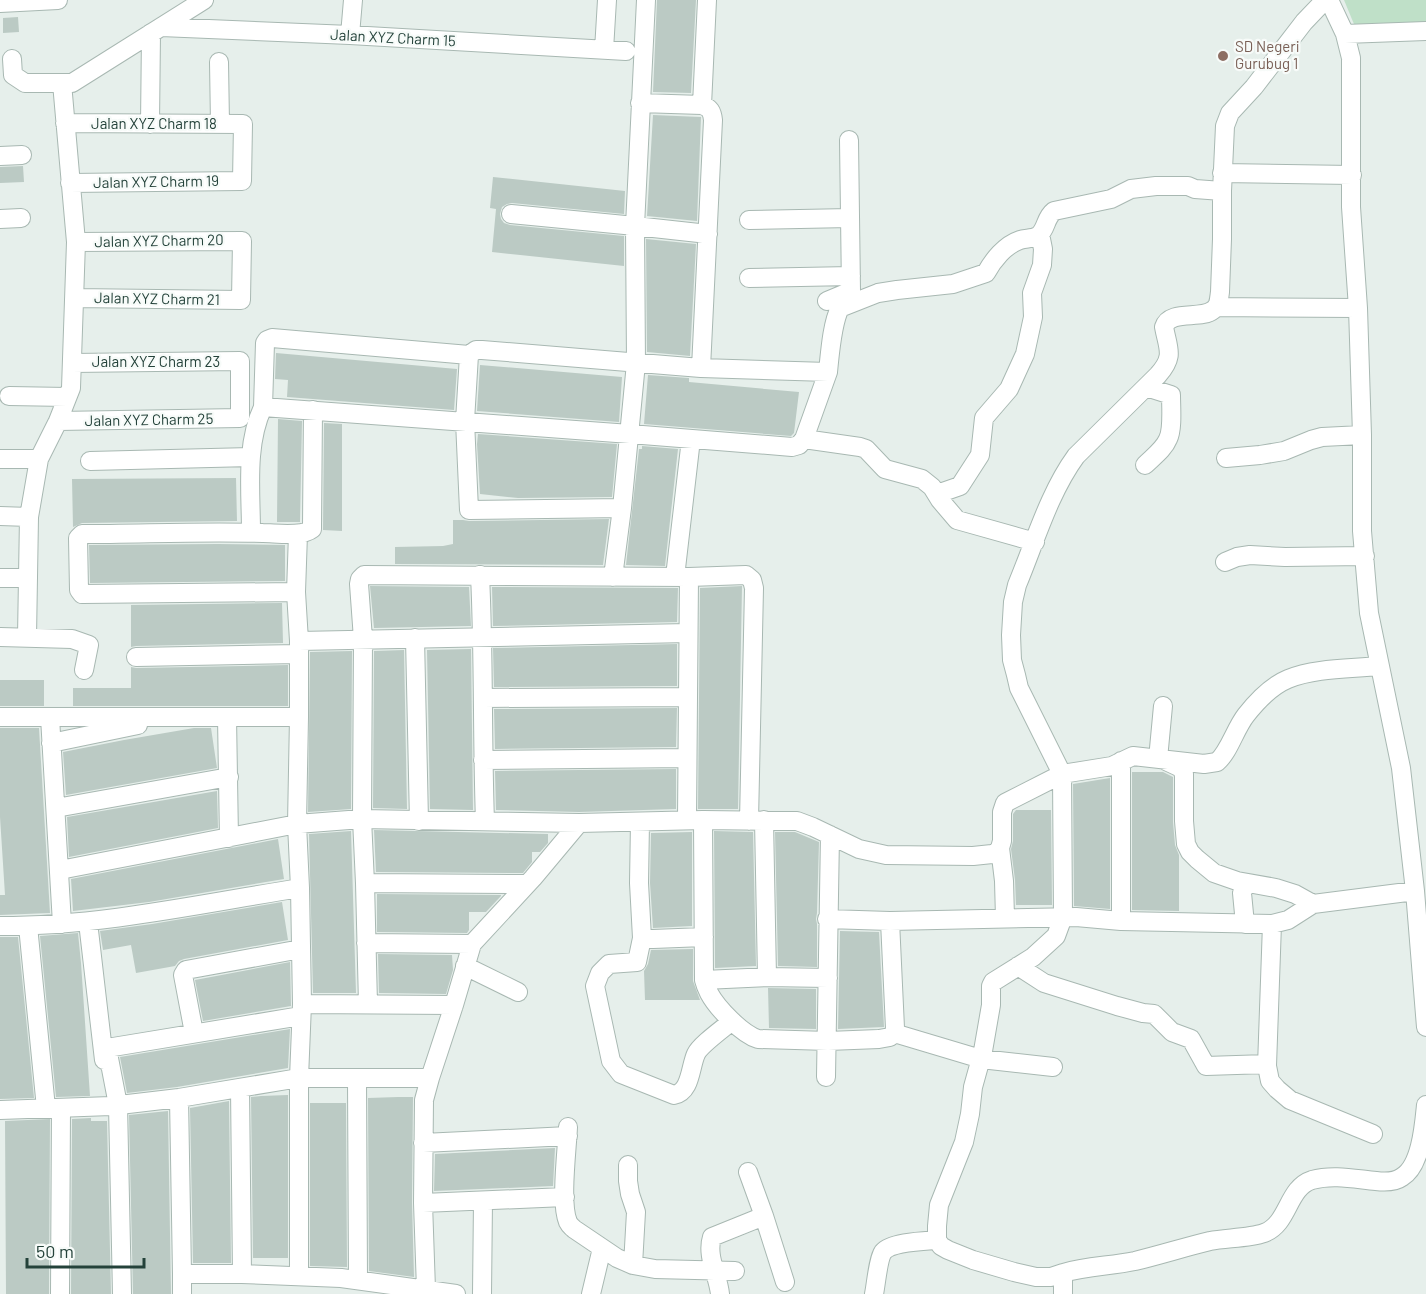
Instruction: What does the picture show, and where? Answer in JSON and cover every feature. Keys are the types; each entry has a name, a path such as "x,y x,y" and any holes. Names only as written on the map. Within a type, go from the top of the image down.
{"street":[{"path":"0,3 58,0"},
{"path":"12,59 13,75 25,83 72,83 204,0"},
{"path":"350,35 353,0"},
{"path":"604,50 607,0"},
{"path":"613,577 636,363 635,226 646,0"},
{"path":"702,105 707,0"},
{"path":"1426,1027 1418,879 1401,768 1369,613 1362,531 1358,308 1351,207 1351,57 1345,34 1327,0 1304,22 1230,114 1225,126 1220,292 1216,307 1207,313 1172,318 1165,322 1169,361 1076,456 1067,469 1057,486 1017,585 1013,602 1012,660 1019,688 1062,774 1063,917 1056,936 1033,957 993,982 991,986 991,1005 981,1059 973,1087 970,1114 964,1142 939,1205 937,1240 948,1250 973,1260 1036,1277 1051,1277 1081,1268 1137,1260 1211,1241 1264,1233 1278,1223 1295,1194 1304,1184 1314,1179 1347,1177 1378,1182 1403,1177 1413,1166 1417,1156 1426,1105"},
{"path":"150,124 156,30"},
{"name":"Jalan XYZ Charm 15","path":"156,30 350,35 626,51"},
{"path":"1345,34 1426,31"},
{"path":"219,62 220,124"},
{"path":"27,637 29,517 39,459 71,388 76,242 62,83"},
{"path":"640,103 702,105 712,111 701,368"},
{"name":"Jalan XYZ Charm 18","path":"65,123 243,124 242,181"},
{"path":"827,301 851,291 849,140"},
{"path":"0,156 22,155"},
{"path":"263,407 792,447 799,445 804,439 828,372 831,346 840,308 878,293 953,284 986,273 992,261 1013,243 1040,234 1049,215 1054,211 1111,199 1131,189 1188,186 1195,189 1222,182 1352,175"},
{"name":"Jalan XYZ Charm 19","path":"70,183 242,181"},
{"path":"511,214 708,234"},
{"path":"0,219 21,218"},
{"path":"749,220 850,218"},
{"path":"937,494 960,486 980,455 984,418 1009,390 1025,354 1033,317 1032,293 1042,265 1043,249 1040,234"},
{"name":"Jalan XYZ Charm 20","path":"76,242 242,241 241,300"},
{"path":"827,276 831,346"},
{"path":"749,278 851,276"},
{"name":"Jalan XYZ Charm 21","path":"74,298 241,300"},
{"path":"1216,307 1358,308"},
{"path":"251,532 251,457 256,424 263,407 265,344 269,339 469,355 476,350 482,350 701,368 828,372"},
{"path":"469,355 465,421 469,510 622,508"},
{"path":"1145,465 1168,440 1170,431 1174,369 1169,356"},
{"name":"Jalan XYZ Charm 23","path":"72,363 240,361 240,418"},
{"path":"1146,387 1171,395"},
{"path":"9,396 67,398"},
{"path":"296,592 82,594 79,591 78,538 82,534 251,532 298,534 308,532 312,529 313,410"},
{"name":"Jalan XYZ Charm 25","path":"58,421 240,418"},
{"path":"1226,458 1284,451 1322,437 1362,435"},
{"path":"691,439 682,577 688,633 687,758 695,820 704,937 704,980 709,993 732,1021 758,1039 828,1041 890,1037 894,1033 890,921"},
{"path":"804,439 866,449 885,469 922,479 932,487 957,520 1035,542"},
{"path":"90,461 251,457"},
{"path":"0,459 39,459"},
{"path":"0,516 29,517"},
{"path":"298,534 297,824 302,1010 299,1078 299,1276"},
{"path":"1225,562 1250,555 1365,556"},
{"path":"368,1004 362,819 363,639 359,584 364,575 682,577 746,575 753,583 756,820 767,978"},
{"path":"480,575 485,821"},
{"path":"0,578 28,578"},
{"path":"136,657 299,647 363,639 688,633"},
{"path":"0,637 72,639 89,645 84,670"},
{"path":"415,638 419,821"},
{"path":"1005,918 1000,848 1002,812 1005,803 1062,774 1112,766 1133,756 1204,764 1217,762 1246,714 1267,692 1286,680 1305,674 1379,666"},
{"path":"483,698 688,697"},
{"path":"1158,759 1163,706"},
{"path":"0,717 299,717"},
{"path":"50,717 62,924"},
{"path":"227,717 229,838"},
{"path":"51,743 174,718"},
{"path":"483,760 687,758"},
{"path":"1158,759 1181,768 1184,774 1184,821 1186,844 1190,852 1214,873 1237,881 1276,888 1295,894 1313,904"},
{"path":"1121,761 1121,921"},
{"path":"56,808 229,777"},
{"path":"60,870 297,824 362,819 579,823 695,820 797,821 859,849 886,855 973,856 992,854 1000,848"},
{"path":"640,822 639,883 642,938 637,962 609,964 600,973 595,986 611,1061 621,1074 674,1095 678,1094 685,1088 696,1052 732,1021"},
{"path":"426,1289 423,1203 424,1100 472,944 579,823"},
{"path":"826,1077 830,835"},
{"path":"828,919 890,921 1063,917 1121,921 1272,924 1288,920 1313,904 1418,879"},
{"path":"365,883 527,884"},
{"path":"1245,924 1242,893 1246,883"},
{"path":"0,926 88,922 300,888"},
{"path":"88,922 114,1106"},
{"path":"1272,924 1267,1064 1270,1081 1290,1100 1373,1134"},
{"path":"28,926 53,1108 60,1294"},
{"path":"642,938 704,937"},
{"path":"366,943 472,944"},
{"path":"194,1033 183,975 186,970 301,950"},
{"path":"465,966 518,992"},
{"path":"1018,966 1044,983 1117,1006 1155,1014 1172,1032 1191,1039 1206,1066 1267,1064"},
{"path":"704,980 828,978"},
{"path":"122,1294 114,1106 107,1047 194,1033 302,1010 368,1004 454,1005"},
{"path":"894,1033 981,1059 1053,1067"},
{"path":"0,1110 114,1106 179,1098 299,1078 430,1078"},
{"path":"347,1284 357,1079"},
{"path":"240,1088 242,1274"},
{"path":"179,1098 182,1294"},
{"path":"423,1143 568,1131 565,1197 569,1225 617,1258 633,1265 655,1269 735,1271"},
{"path":"628,1165 630,1194 636,1212 633,1265"},
{"path":"748,1172 785,1282"},
{"path":"423,1203 565,1197"},
{"path":"482,1294 483,1201"},
{"path":"720,1294 710,1253 712,1237 764,1216"},
{"path":"874,1294 881,1256 887,1248 937,1240"},
{"path":"591,1294 602,1248"},
{"path":"1063,1273 1063,1294"},
{"path":"182,1274 299,1276 347,1284 426,1289 456,1294"}],"green space":[{"path":"1344,0 1426,0 1426,41 1361,41"}],"building":[{"path":"657,0 696,0 691,93 653,92"},
{"path":"18,17 19,32 3,33 3,18"},
{"path":"653,115 701,117 697,221 647,216"},
{"path":"23,166 24,182 0,183 0,167"},
{"path":"493,177 625,191 624,214 512,203 502,207 500,214 504,223 510,225 624,236 624,266 492,252 496,209 490,208"},
{"path":"646,239 696,244 690,356 647,352"},
{"path":"276,353 457,369 454,410 287,397 288,380 275,379"},
{"path":"480,365 622,377 619,422 477,411"},
{"path":"648,375 689,378 689,382 799,392 794,433 791,436 644,424"},
{"path":"278,419 302,421 300,522 277,522"},
{"path":"324,423 342,424 342,531 323,530"},
{"path":"478,434 617,444 612,497 518,498 480,494"},
{"path":"642,446 678,449 665,566 626,565 639,449 642,449"},
{"path":"236,478 237,521 82,523 73,527 72,479"},
{"path":"609,519 603,565 395,564 395,547 453,544 453,520"},
{"path":"89,545 285,545 285,581 90,583"},
{"path":"370,586 469,587 471,626 374,628"},
{"path":"742,586 738,809 698,809 700,588"},
{"path":"492,587 678,588 677,622 493,626"},
{"path":"282,603 283,643 131,647 131,605"},
{"path":"677,644 677,686 494,687 493,648"},
{"path":"471,649 473,810 430,809 427,650"},
{"path":"404,650 407,809 373,808 374,651"},
{"path":"352,651 351,809 308,812 310,652"},
{"path":"288,665 288,706 73,706 73,688 131,688 131,667"},
{"path":"0,680 44,680 44,706 0,706"},
{"path":"677,708 676,747 495,749 494,709"},
{"path":"0,728 39,728 50,913 0,915 0,895 5,895 0,817"},
{"path":"194,728 211,728 217,768 66,795 63,752"},
{"path":"676,769 676,809 579,812 496,810 495,771"},
{"path":"1132,772 1163,772 1173,777 1173,822 1175,845 1179,855 1179,911 1132,910"},
{"path":"1110,778 1110,909 1074,906 1073,784"},
{"path":"217,791 218,828 69,857 67,817"},
{"path":"1016,810 1051,810 1052,905 1016,905 1011,849 1013,814"},
{"path":"374,830 548,834 548,843 540,852 532,852 532,862 523,873 376,872"},
{"path":"351,831 356,993 313,993 309,834"},
{"path":"714,831 753,832 756,966 715,968"},
{"path":"692,832 692,926 653,928 650,883 651,833"},
{"path":"775,832 795,832 819,842 817,967 778,966"},
{"path":"278,839 284,879 149,902 73,911 71,879"},
{"path":"377,894 501,896 486,912 469,912 467,933 377,932"},
{"path":"282,902 288,940 184,959 175,966 136,973 131,945 103,950 100,931"},
{"path":"840,931 879,932 884,1027 838,1029"},
{"path":"78,933 90,1096 56,1097 40,936"},
{"path":"0,937 18,937 34,1098 0,1099"},
{"path":"693,949 693,981 700,1000 645,1000 644,971 651,950"},
{"path":"378,954 452,955 453,970 446,994 379,993"},
{"path":"290,962 291,1006 203,1021 195,980"},
{"path":"768,988 816,989 816,1029 769,1028"},
{"path":"290,1029 288,1068 127,1093 120,1057"},
{"path":"288,1095 288,1258 253,1258 251,1097"},
{"path":"413,1097 414,1277 369,1271 368,1098"},
{"path":"229,1101 231,1263 193,1263 190,1108"},
{"path":"310,1103 346,1103 347,1267 310,1266"},
{"path":"168,1111 171,1294 133,1294 129,1115"},
{"path":"91,1118 91,1121 107,1121 111,1294 71,1294 72,1119"},
{"path":"50,1119 49,1294 6,1294 5,1121"},
{"path":"555,1148 553,1186 434,1191 435,1154"}],"place":[{"name":"SD Negeri Gurubug 1","path":"1223,56"}]}
